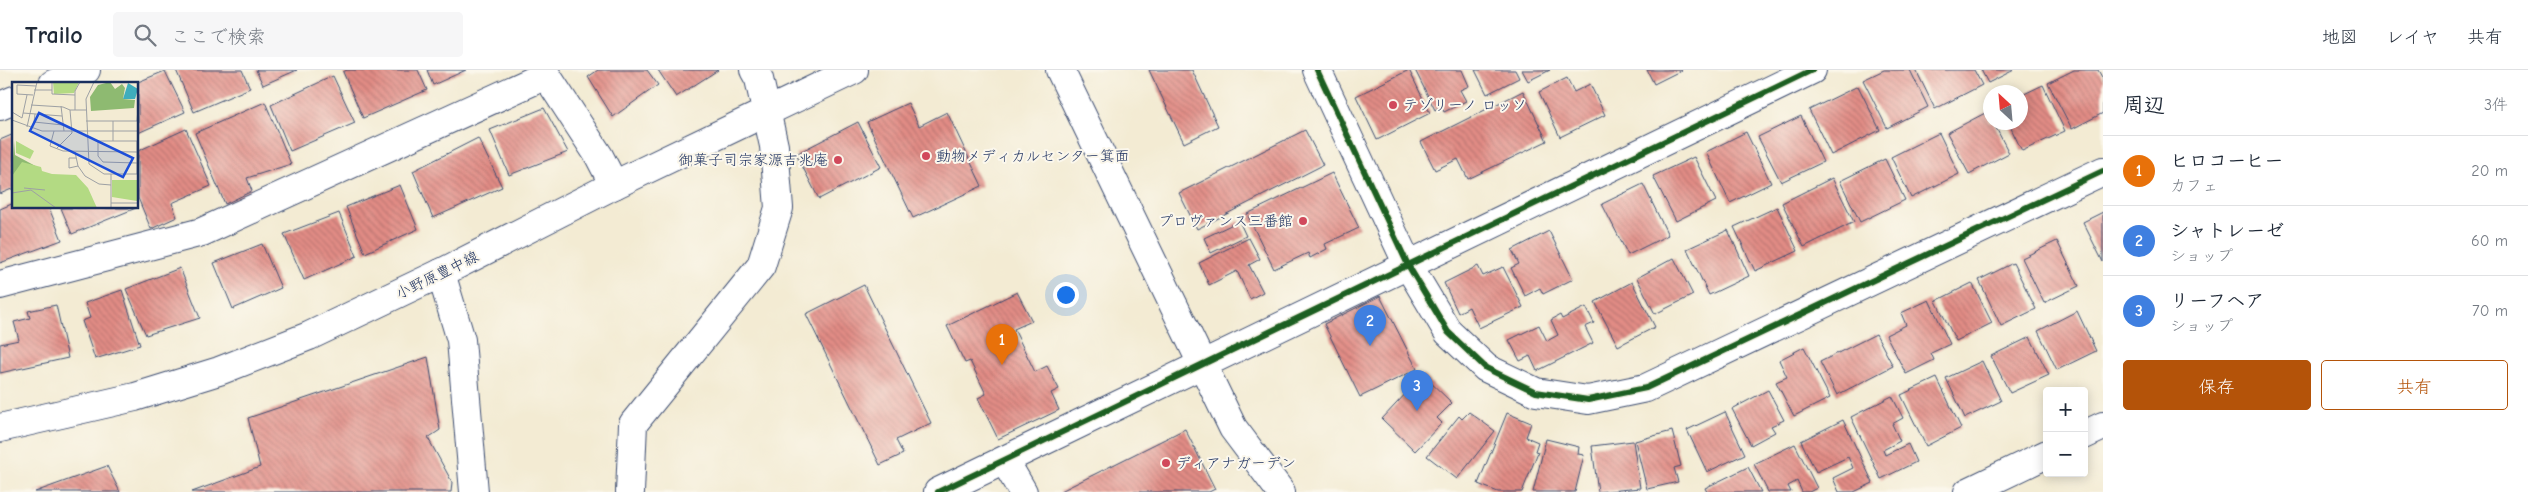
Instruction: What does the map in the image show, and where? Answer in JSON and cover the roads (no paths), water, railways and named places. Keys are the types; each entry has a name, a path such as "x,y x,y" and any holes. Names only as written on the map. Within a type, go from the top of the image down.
{"street":[{"path":"58,82 86,70"},
{"path":"630,492 633,424 761,266 779,208 774,146 759,79 754,70"},
{"name":"小野原豊中線","path":"0,428 135,397 219,371 309,336 441,274 614,185 854,70"},
{"path":"1060,70 1200,365 1233,428 1281,492"},
{"path":"1317,70 1408,265 1448,332 1486,368 1536,392 1588,400 1646,388 2103,171"},
{"path":"938,492 1812,70"},
{"path":"0,285 202,232 545,72 599,156 614,185"},
{"path":"0,106 12,101"},
{"path":"441,274 461,340 474,492"},
{"path":"2088,433 2103,426"},
{"path":"1968,492 2043,456"},
{"path":"1005,461 1023,492"}],"place":[{"name":"テゾリーノ ロッソ","path":"1393,105"},
{"name":"動物メディカルセンター箕面","path":"926,156"},
{"name":"御菓子司宗家源吉兆庵","path":"838,160"},
{"name":"プロヴァンス三番館","path":"1303,221"},
{"name":"シャトレーゼ","path":"1370,346"},
{"name":"ヒロコーヒー","path":"1002,365"},
{"name":"リーフヘア","path":"1417,411"},
{"name":"ディアナガーデン","path":"1166,463"}]}
